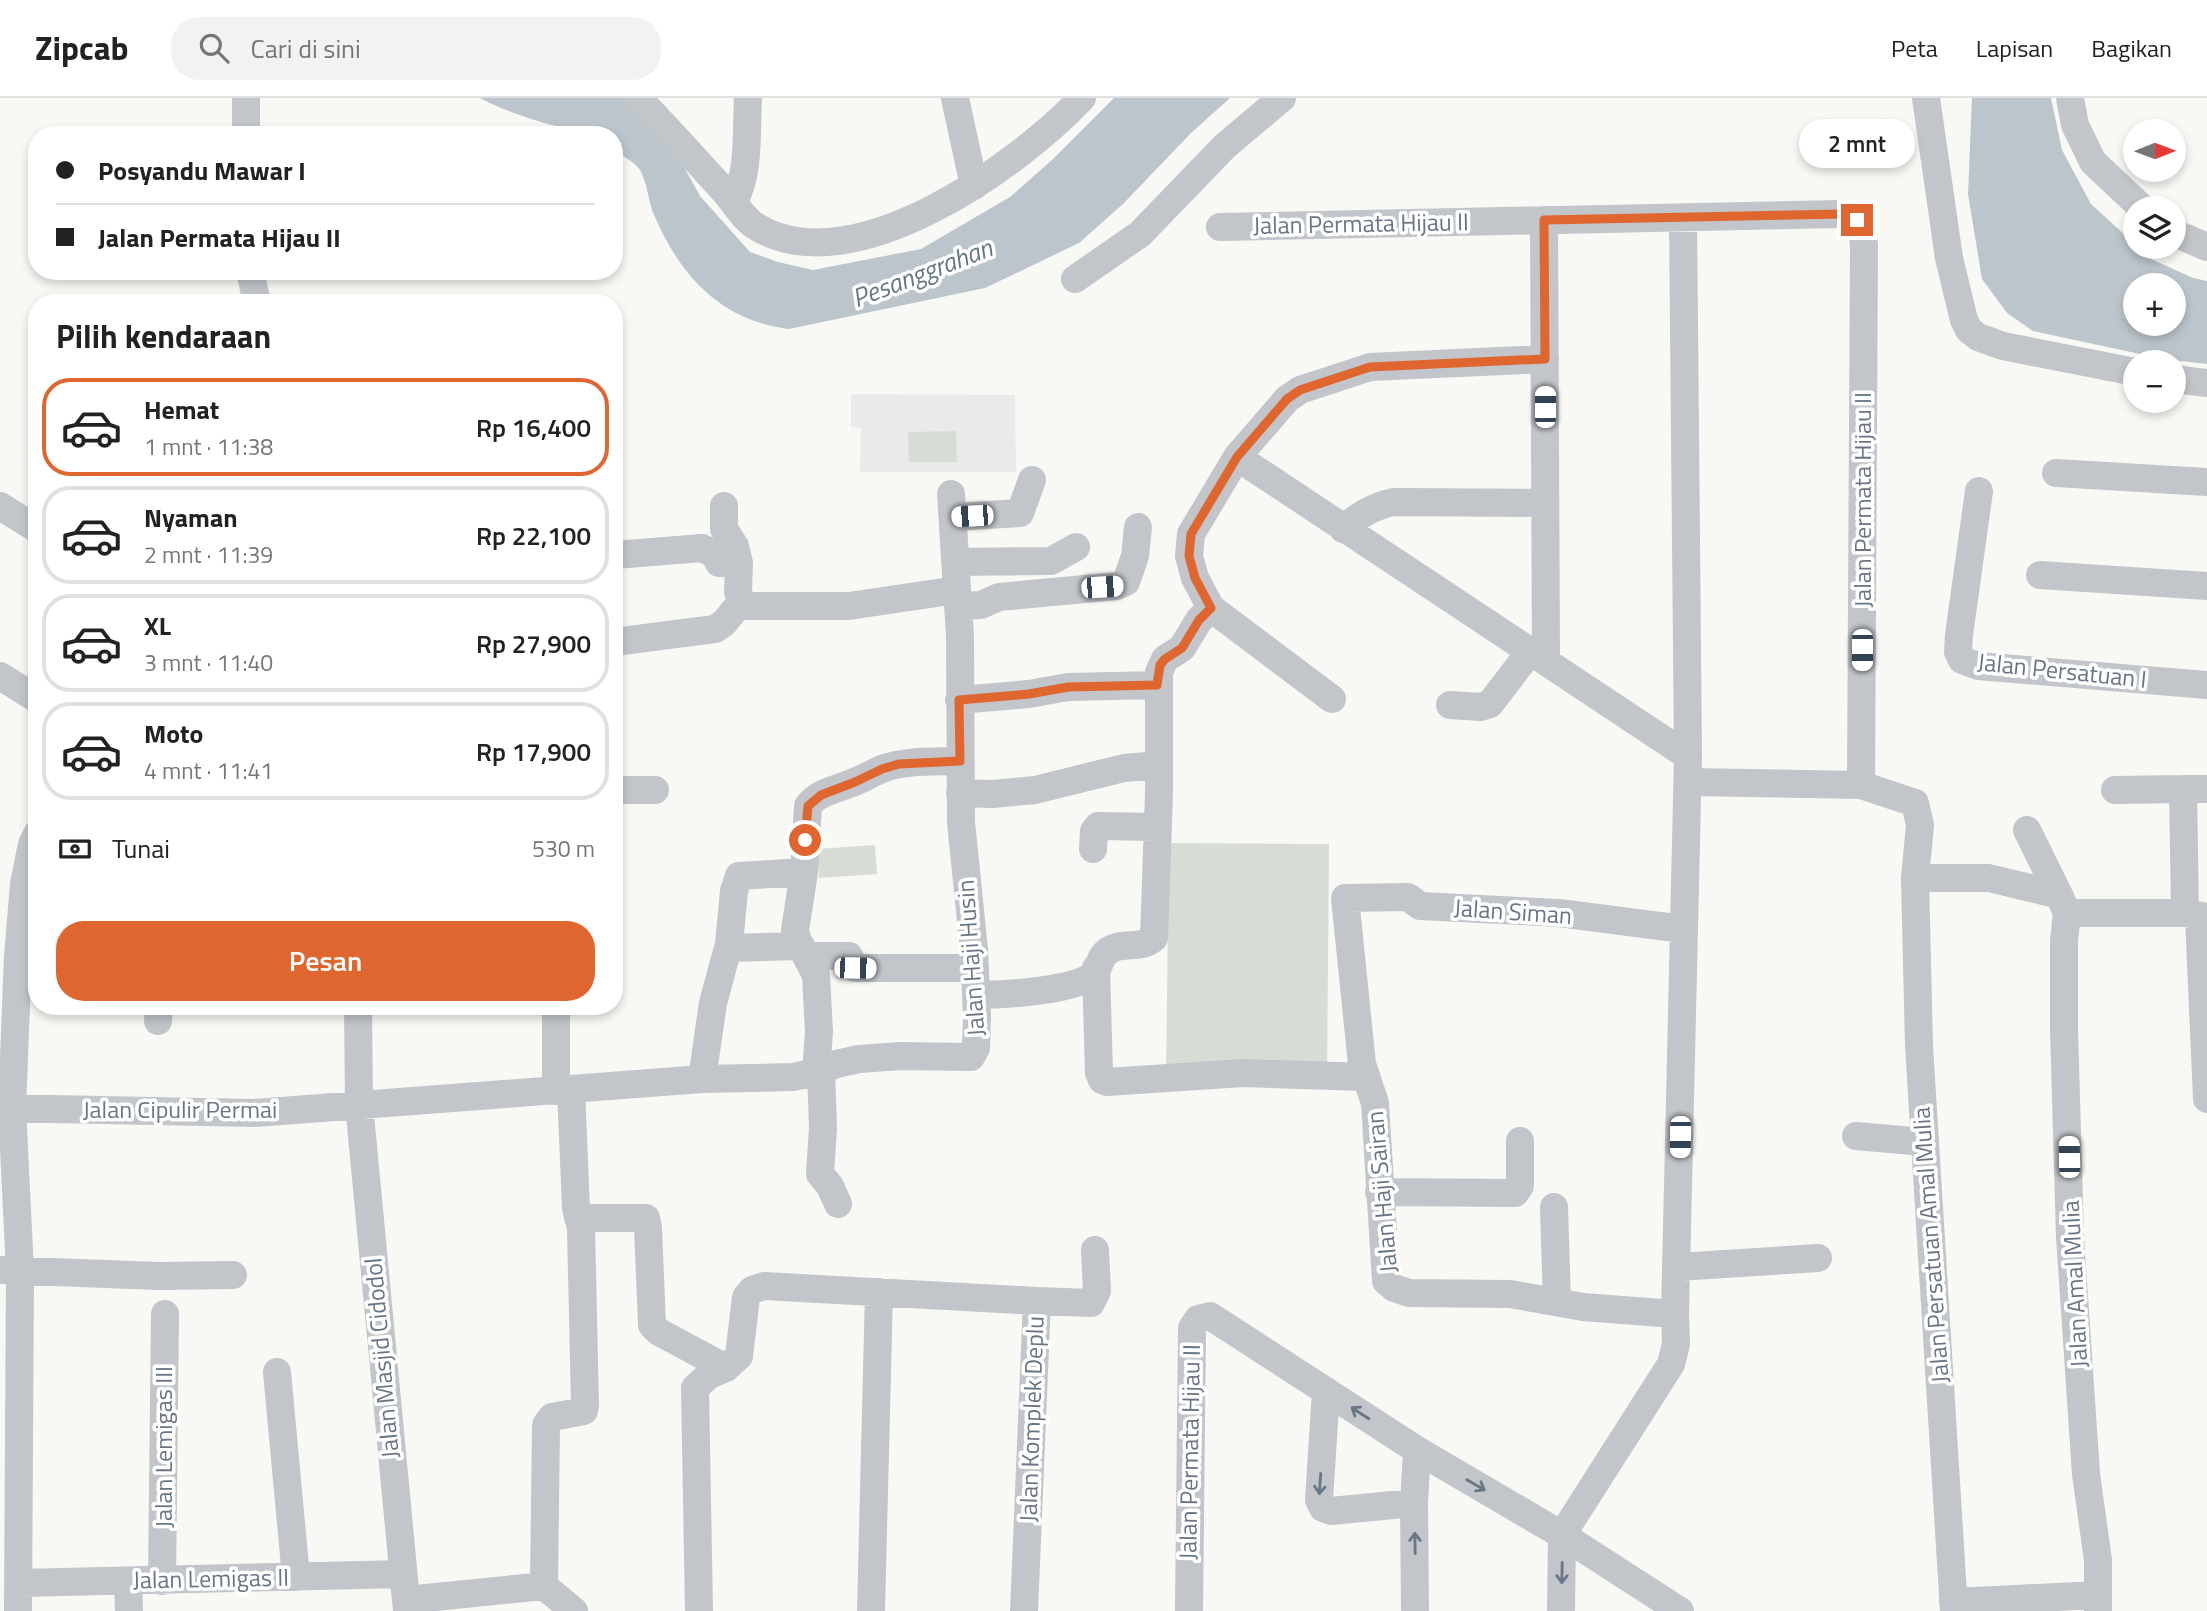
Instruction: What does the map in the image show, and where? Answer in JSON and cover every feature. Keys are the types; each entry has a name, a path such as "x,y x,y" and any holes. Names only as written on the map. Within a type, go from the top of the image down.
{"street":[{"path":"246,98 246,126"},
{"path":"638,98 753,225 773,237 795,243 821,244 876,232 922,214 974,186 1040,139 1083,98"},
{"path":"734,202 744,172 748,98"},
{"path":"955,98 974,186"},
{"path":"1075,279 1140,234 1225,146 1282,98"},
{"path":"1926,98 1949,258 1964,320 1969,330 1978,337 2003,346 2123,370"},
{"path":"2070,98 2075,125 2093,162 2129,196"},
{"name":"Jalan Permata Hijau II","path":"1220,228 1850,215 1861,226 1864,259 1861,785"},
{"path":"1561,1611 1562,1535 1671,1364 1676,1344 1688,769 1683,218"},
{"path":"1450,705 1480,707 1490,704 1537,657 1545,503 1544,220"},
{"path":"2186,238 2207,247"},
{"path":"1332,699 1211,608 1195,578 1189,556 1191,534 1237,457 1287,399 1300,390 1370,367 1545,359"},
{"path":"2186,380 2207,383"},
{"path":"1237,457 1537,657 1688,769 1861,785"},
{"path":"2056,473 2207,482"},
{"name":"Jalan Haji Husin","path":"359,1104 702,1079 775,1079 870,1058 971,1057 976,1048 975,982 961,822 957,586 952,506 1020,513 1032,480"},
{"name":"Jalan Persatuan I","path":"1979,491 1959,635 1958,652 1962,660 1978,666 2207,685"},
{"path":"1343,529 1362,513 1375,506 1393,502 1545,503"},
{"path":"0,506 28,523"},
{"path":"724,506 724,528 735,545 739,563 738,591 741,601 747,606 849,606 957,586 1051,561 1076,547"},
{"path":"957,586 981,605 999,597 1117,586 1129,578 1138,527"},
{"path":"623,555 702,548 714,554 719,563 739,563"},
{"path":"2040,575 2207,586"},
{"path":"623,641 715,629 730,617 741,601"},
{"path":"728,948 849,956 855,968 1053,988 1075,984 1094,974 1108,950 1147,944 1154,938 1159,765 1157,685 1160,665 1182,648 1199,620 1211,608"},
{"path":"0,676 28,693"},
{"path":"959,700 1029,694 1068,687 1157,685"},
{"path":"838,1204 830,1186 820,1174 823,1128 816,975 795,930 804,872 808,806 813,799 882,769 899,764 960,761"},
{"path":"960,793 992,794 1035,790 1124,768 1159,765"},
{"name":"Jalan Persatuan Amal Mulia","path":"1861,785 1915,803 1920,825 1915,878 1919,1046 1954,1607"},
{"path":"2115,790 2195,789 2197,916 2207,1099"},
{"path":"623,790 655,790"},
{"path":"1093,849 1094,831 1098,826 1157,830"},
{"path":"2027,830 2063,904"},
{"path":"18,1611 6,1108 9,956 28,860"},
{"path":"702,1079 713,1003 728,948 734,891 739,876 804,872"},
{"path":"1915,878 1989,878 2063,904 2197,916"},
{"name":"Jalan Siman","path":"1345,898 1408,897 1420,906 1559,913 1683,929"},
{"name":"Jalan Haji Sairan","path":"1345,898 1356,1016 1366,1077 1376,1103 1386,1281 1394,1289 1425,1294 1518,1294 1610,1310 1675,1314"},
{"name":"Jalan Amal Mulia","path":"2063,904 2073,1308 2088,1496 2093,1514 2098,1560 2098,1603"},
{"path":"1096,968 1098,1059 1102,1080 1122,1082 1243,1073 1366,1077"},
{"name":"Jalan Masjid Cidodol","path":"358,1015 359,1104 405,1595"},
{"path":"544,1586 545,1425 552,1417 585,1409 581,1228 557,1015"},
{"name":"Jalan Cipulir Permai","path":"6,1108 247,1113 359,1104"},
{"path":"1856,1136 1924,1142"},
{"path":"1379,1192 1515,1193 1520,1186 1520,1141"},
{"path":"1554,1207 1557,1302"},
{"path":"578,1218 646,1217 652,1325 659,1332 726,1368"},
{"path":"1037,1301 1091,1303 1097,1291 1095,1250"},
{"path":"1678,1267 1818,1258"},
{"path":"10,1271 159,1276 233,1275"},
{"name":"Jalan Komplek Deplu","path":"726,1368 739,1356 746,1297 752,1290 764,1286 1037,1301 1024,1611"},
{"path":"871,1611 878,1292"},
{"name":"Jalan Lemigas III","path":"162,1581 164,1314"},
{"name":"Jalan Permata Hijau II","path":"1189,1611 1192,1328 1198,1319 1210,1316 1417,1450 1562,1535 1681,1611"},
{"path":"699,1611 695,1388 709,1375 726,1368"},
{"path":"277,1373 296,1577"},
{"path":"1326,1391 1319,1500 1323,1507 1331,1511 1414,1503"},
{"path":"1415,1611 1414,1503 1417,1450"},
{"name":"Jalan Lemigas II","path":"19,1583 296,1577 405,1595"},
{"path":"128,1581 129,1611"},
{"path":"405,1595 544,1586 574,1611"},
{"path":"1954,1607 2098,1603"}],"shaded area":[{"path":"851,394 1015,395 1016,472 860,472 861,428 851,427"},
{"path":"956,431 957,462 909,462 908,432"},
{"path":"1169,843 1329,844 1327,1078 1166,1076"},
{"path":"875,845 877,874 819,878 817,849"}],"water":[{"name":"Pesanggrahan","path":"480,98 626,98 674,149 700,196 750,252 813,270 921,249 1010,197 1052,160 1114,98 1230,98 1191,133 1123,204 1079,243 985,288 789,329 743,317 724,306 691,277 665,239 640,170 623,156 623,126 558,126"},
{"path":"1972,98 2051,98 2062,150 2091,204 2123,233 2123,259 2151,259 2182,273 2123,273 2123,336 2186,336 2186,275 2207,281 2207,364 2186,362 2186,350 2123,350 2033,331 2007,313 1982,279 1968,194"}],"route":[{"path":"805,840 806,815 813,799 899,764 960,761 959,700 1029,694 1068,687 1157,685 1160,665 1182,648 1199,620 1211,608 1195,578 1189,556 1191,534 1237,457 1287,399 1300,390 1370,367 1545,359 1544,220 1841,214 1850,215 1857,220"}]}
